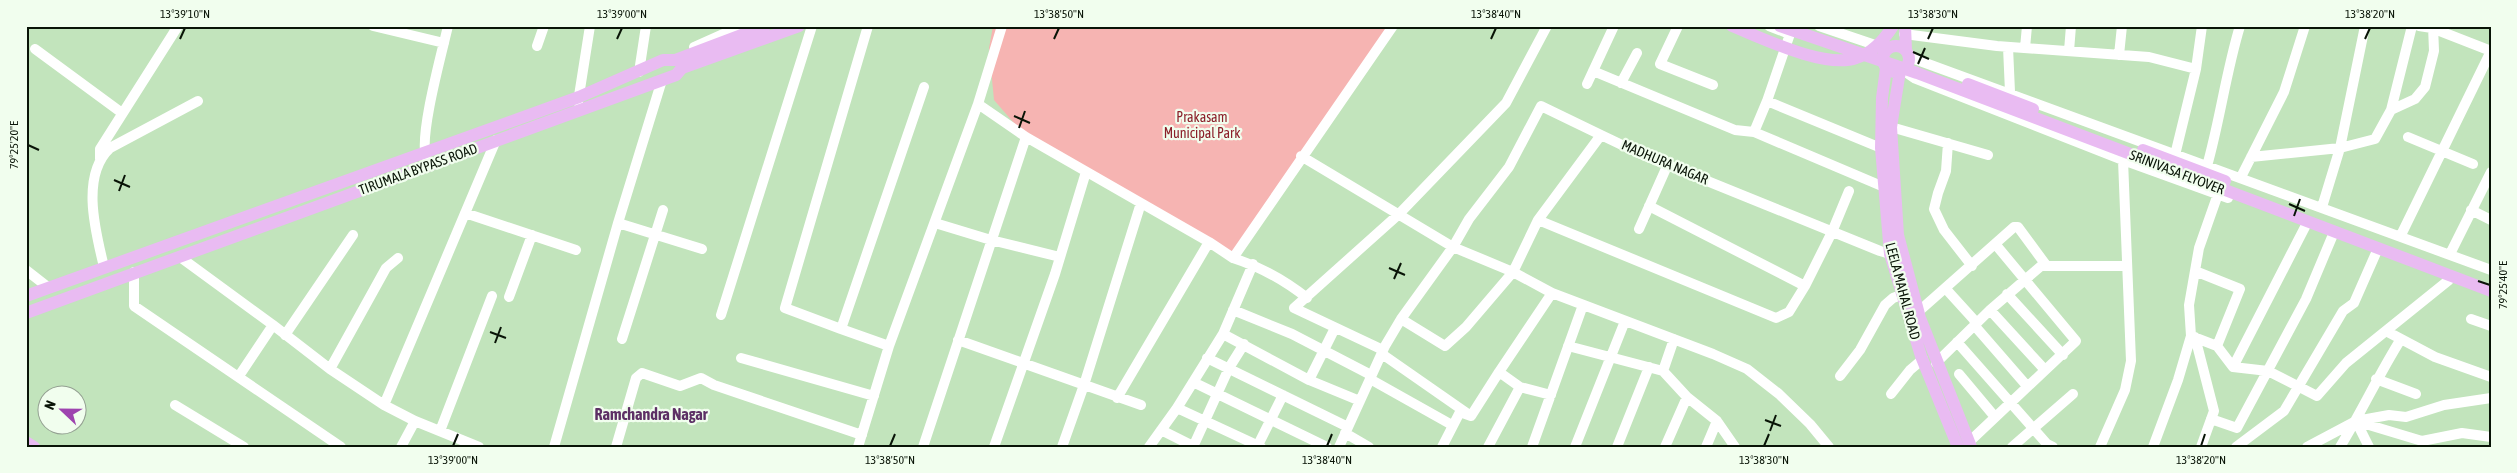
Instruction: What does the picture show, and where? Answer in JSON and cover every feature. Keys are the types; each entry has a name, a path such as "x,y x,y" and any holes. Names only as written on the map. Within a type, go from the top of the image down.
{"main road":[{"path":"674,66 765,26"},
{"path":"674,66 799,26"},
{"path":"1732,26 1812,55 1836,60 1855,59 1869,52 1885,39 1892,26"},
{"name":"SRINIVASA FLYOVER","path":"1805,26 1994,93 2491,282"},
{"path":"1892,26 1900,50 1908,65 1901,71 1890,72 1885,66 1883,54 1900,50"},
{"name":"SRINIVASA FLYOVER","path":"1785,30 1917,73 2491,291"},
{"path":"1900,50 1904,30"},
{"name":"TIRUMALA BYPASS ROAD","path":"26,296 578,97 638,72 674,66"},
{"name":"TIRUMALA BYPASS ROAD","path":"26,313 662,80 674,66"},
{"name":"LEELA MAHAL ROAD","path":"1885,66 1881,148 1890,252 1901,295 1923,359 1966,445"},
{"name":"LEELA MAHAL ROAD","path":"1890,252 1898,235 1891,127 1901,71"},
{"name":"LEELA MAHAL ROAD","path":"1890,252 1918,312 1966,445"},
{"path":"86,274 90,288"},
{"path":"26,442 34,447"}],"street":[{"path":"101,160 98,156 100,149 178,26"},
{"path":"373,26 444,43"},
{"path":"429,165 425,152 427,128 448,26"},
{"path":"538,46 544,26"},
{"path":"578,110 578,97 590,26"},
{"path":"638,72 646,26"},
{"name":"TIRUMALA BYPASS ROAD","path":"674,66 741,26"},
{"path":"721,315 811,26"},
{"name":"TIRUMALA BYPASS ROAD","path":"674,66 811,26"},
{"path":"868,26 785,308 889,346"},
{"path":"858,447 889,346 978,104 1002,26"},
{"path":"1233,258 1301,156 1394,26"},
{"path":"1471,416 1382,352 1294,308 1400,214 1506,103 1547,26"},
{"path":"1587,84 1614,26"},
{"path":"1678,26 1660,64 1713,85"},
{"path":"1769,26 1885,66"},
{"path":"1819,26 1900,50 2175,155 2241,177 2491,270"},
{"path":"2025,48 2027,26"},
{"path":"2069,51 2071,26"},
{"path":"2120,55 2122,26"},
{"path":"2175,155 2196,69 2202,26"},
{"path":"2207,166 2217,132 2232,52 2240,26"},
{"path":"2241,177 2284,92 2305,26"},
{"path":"2322,207 2340,148 2365,26"},
{"path":"2251,157 2340,148 2375,139 2390,110 2412,26"},
{"path":"2400,235 2491,51 2432,27 2419,26"},
{"path":"2390,110 2415,99 2424,87 2434,51 2432,27"},
{"path":"1754,132 1768,101 1785,30"},
{"path":"1904,30 2008,47 2149,57 2196,69"},
{"path":"2008,47 2010,92"},
{"path":"35,49 122,113"},
{"path":"1621,83 1637,53"},
{"path":"1593,71 1735,130 1754,132 1884,187"},
{"path":"1901,71 1914,78 2123,160 2491,296"},
{"path":"554,447 618,223 662,80"},
{"path":"841,329 924,87"},
{"path":"104,267 94,228 92,207 95,178 101,160 110,148 198,101"},
{"path":"1768,101 1881,148"},
{"path":"978,104 1026,138 1209,242 1233,258 1252,264 1283,279 1307,298"},
{"name":"MADHURA NAGAR","path":"1453,248 1469,219 1509,167 1542,106 1601,135 1668,164 1832,232 1890,252"},
{"path":"1891,127 1988,155"},
{"path":"1401,318 1445,346 1466,327 1513,272 1538,220 1601,135"},
{"path":"2408,137 2473,164"},
{"path":"923,447 1026,138"},
{"path":"384,405 496,140"},
{"path":"1948,143 1946,171 1934,209 1944,230 1972,266"},
{"path":"1301,156 1400,214 1453,248 1513,272 1552,293 1583,306 1674,339 1747,369 1779,394 1810,424 1829,447"},
{"path":"2100,447 2125,390 2132,361 2126,266 2123,160"},
{"path":"1638,229 1668,164"},
{"path":"994,447 1060,257 1086,172"},
{"path":"2450,254 2491,172"},
{"path":"1538,220 1678,277 1769,317 1776,318 1789,312 1805,286 1832,232 1849,191"},
{"path":"2202,447 2214,410 2193,336 2189,305 2199,248 2218,194"},
{"path":"1062,447 1084,385 1141,203"},
{"path":"1649,206 1805,286"},
{"path":"622,339 663,210"},
{"path":"2471,210 2491,220"},
{"path":"465,213 576,250"},
{"path":"618,223 702,249"},
{"path":"934,223 1060,257"},
{"path":"1918,312 1996,245 2014,227 2018,227 2046,265"},
{"path":"2233,368 2306,227"},
{"path":"509,297 532,235"},
{"path":"285,335 353,236"},
{"path":"2211,418 2238,428 2306,299 2332,236"},
{"path":"1117,398 1209,242"},
{"path":"1966,445 2010,402 2063,355 2076,339 1996,245"},
{"path":"1339,447 1382,352 1401,318 1453,248"},
{"path":"2236,447 2284,411 2344,311 2354,303 2376,253"},
{"path":"180,257 330,369 384,405 466,444 479,447"},
{"path":"330,369 386,268 398,258"},
{"path":"1149,447 1177,408 1223,334 1252,264"},
{"path":"1936,363 2007,294 2024,279 2046,265 2126,266"},
{"path":"26,270 49,288"},
{"path":"2195,271 2240,288 2217,346"},
{"path":"134,272 134,306 341,447"},
{"path":"2193,336 2217,346 2233,368 2268,371 2317,396 2346,363 2449,280"},
{"path":"1946,289 2028,386"},
{"path":"1471,416 1552,293"},
{"path":"2007,294 2063,355"},
{"path":"1840,376 1860,350 1885,305 1893,298 1901,295"},
{"path":"440,431 492,296"},
{"path":"1532,447 1583,306"},
{"path":"1234,310 1324,351 1452,425"},
{"path":"1990,310 2045,370"},
{"path":"2471,319 2491,326"},
{"path":"1575,447 1626,321"},
{"path":"239,376 272,325"},
{"path":"1310,380 1335,328"},
{"path":"2386,331 2435,357 2491,378"},
{"path":"1223,334 1310,380 1360,401"},
{"path":"2152,447 2193,336"},
{"path":"1663,371 1674,339"},
{"path":"2340,447 2356,421 2376,380 2401,339"},
{"path":"958,340 1141,405"},
{"path":"1957,342 2047,444 2053,447"},
{"path":"1161,430 1194,447 1204,420 1229,368 1244,344"},
{"path":"1568,346 1663,371 1687,396 1717,420 1735,447"},
{"path":"741,358 874,396"},
{"path":"1207,358 1283,395 1346,430 1370,447"},
{"path":"1891,394 1910,370 1923,359"},
{"path":"1617,447 1649,367"},
{"path":"1499,372 1520,387 1551,396"},
{"path":"616,447 636,378 642,373 680,386 701,378 714,385 862,435"},
{"path":"1959,374 1994,417"},
{"path":"2376,380 2416,394"},
{"path":"1193,382 1327,447"},
{"path":"1488,447 1520,387"},
{"path":"2012,447 2073,394"},
{"path":"1177,408 1260,446 1283,395"},
{"path":"1664,447 1687,396"},
{"path":"2308,447 2356,421 2389,415 2406,417 2444,405 2491,398"},
{"path":"174,405 244,447"},
{"path":"1442,447 1460,412 1471,416"},
{"path":"1706,447 1717,420"},
{"path":"401,447 415,421"},
{"path":"2356,421 2422,441 2462,433 2491,438"},
{"path":"2356,421 2368,447"}],"green space":[{"name":"Prakasam Municipal Park","path":"993,26 1393,26 1233,258 1026,137 994,100 989,48"}],"district":[{"name":"Ramchandra Nagar","path":"651,414"}]}
